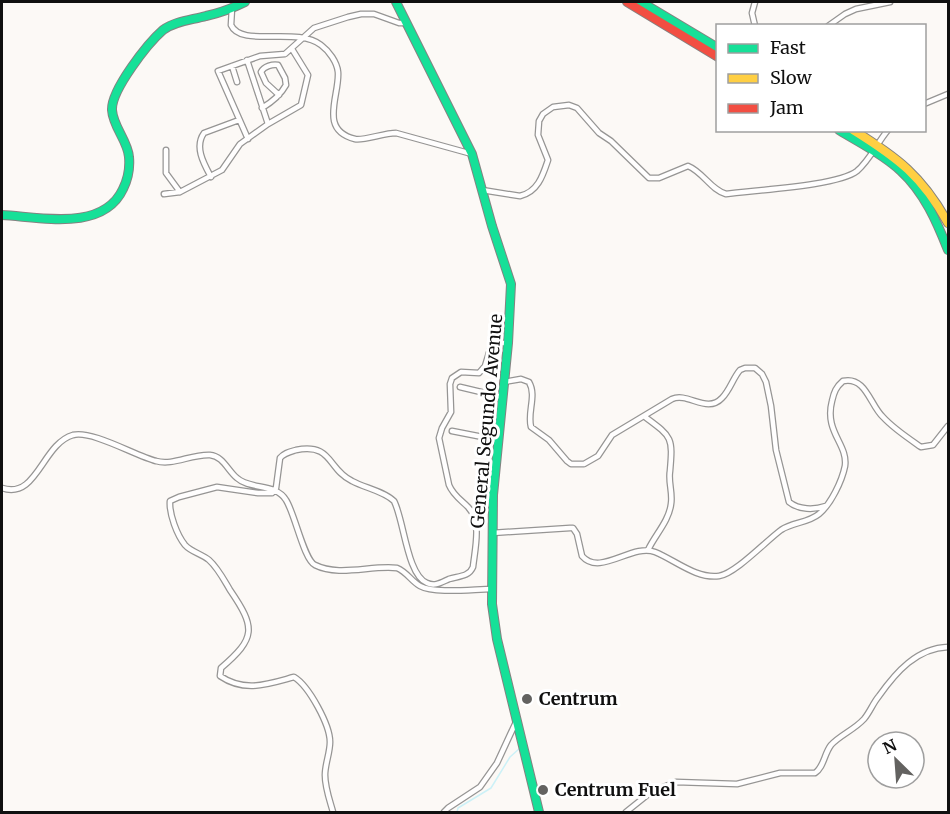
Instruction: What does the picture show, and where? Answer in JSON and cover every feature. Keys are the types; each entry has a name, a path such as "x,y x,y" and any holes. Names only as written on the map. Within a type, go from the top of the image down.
{"main road":[{"path":"2,215 80,218 94,215 114,203 123,192 129,166 127,149 112,110 112,103 119,85 157,36 170,26 232,9 245,2"},
{"name":"General Segundo Avenue","path":"396,2 472,154 512,284 498,440 492,533 492,589 496,631 539,813"},
{"path":"627,2 716,56"},
{"path":"641,2 716,47"},
{"path":"843,132 911,168 928,188 948,223"},
{"path":"855,132 900,171 917,190 933,216 948,250"}],"street":[{"path":"238,2 232,9 232,28 247,37 282,35 304,37 314,40 328,52 338,68 333,114 336,125 343,133 360,140 385,133 396,133 472,154"},
{"path":"754,24 752,18 755,2"},
{"path":"831,24 856,9 890,2"},
{"path":"248,139 217,72 260,56 283,55 316,28 361,14 380,15 396,22 406,23"},
{"path":"164,194 180,192 211,177 225,168 238,147 248,139 268,124 297,109 303,102 308,75 292,49"},
{"path":"247,60 268,124"},
{"path":"262,108 279,95 285,88 286,82 280,67 274,64 263,69 262,74 266,83 279,95"},
{"path":"232,66 237,82"},
{"path":"926,103 948,94"},
{"path":"482,190 520,196 534,189 542,177 548,160 538,135 539,121 549,110 563,104 577,108 599,133 611,141 649,178 659,178 688,166 700,173 722,194 842,179 860,169 887,132"},
{"path":"211,177 200,154 201,136 239,120"},
{"path":"166,150 166,173 180,192"},
{"path":"275,491 282,455 296,450 315,448 322,452 348,479 388,496 394,501 413,564 424,582 437,584 469,573 473,567 476,523 469,508 449,485 439,443 439,433 451,412 452,378 461,372 479,373 484,366 492,343 508,343"},
{"path":"504,382 521,380 529,382 532,392 531,427 549,440 571,464 584,464 601,452 612,435 679,396 700,404 718,402 740,370 755,368 762,374 767,387 776,450 785,478 789,502 798,507 826,506"},
{"path":"492,533 573,528 585,559 598,562 614,561 629,553 648,550 708,576 723,576 783,529 816,517 826,506 841,478 845,464 844,453 833,432 830,412 836,389 843,381 851,381 860,385 882,417 921,447 933,446 948,426"},
{"path":"460,387 502,397"},
{"path":"645,417 668,436 673,450 670,471 671,506 648,550"},
{"path":"452,430 498,440"},
{"path":"2,488 15,490 25,487 44,460 63,441 79,435 115,445 158,462 172,462 190,456 213,456 220,460 241,482 282,494 299,529 308,558 315,565 342,569 394,568 404,572 421,586 434,590 492,589"},
{"path":"275,491 258,494 217,487 174,498 170,505 175,524 186,545 214,565 247,619 249,631 247,638 239,651 221,668 220,676 245,686 263,686 294,676 303,683 328,732 330,745 325,775 333,813"},
{"path":"626,813 651,792 676,782 737,784 780,774 817,772 829,748 866,717 877,698 901,669 921,654 948,647"},
{"path":"444,813 480,787 497,763 516,722"}],"waterway":[{"path":"457,812 458,808 491,788 510,757 520,748"}],"traffic: fast":[{"path":"2,215 69,219 86,217 114,203 125,185 129,161 128,151 112,110 113,101 124,79 140,56 163,30 245,2"},
{"path":"396,2 472,154 511,284 508,343 493,495 492,604 497,639 539,812"},
{"path":"641,2 716,47"},
{"path":"842,132 887,159 909,179 929,208 948,250"}],"traffic: slow":[{"path":"856,132 908,169 929,193 948,223"}],"traffic: jam":[{"path":"627,2 716,56"}],"place":[{"name":"Centrum","path":"527,699"},
{"name":"Centrum Fuel","path":"543,790"}]}
